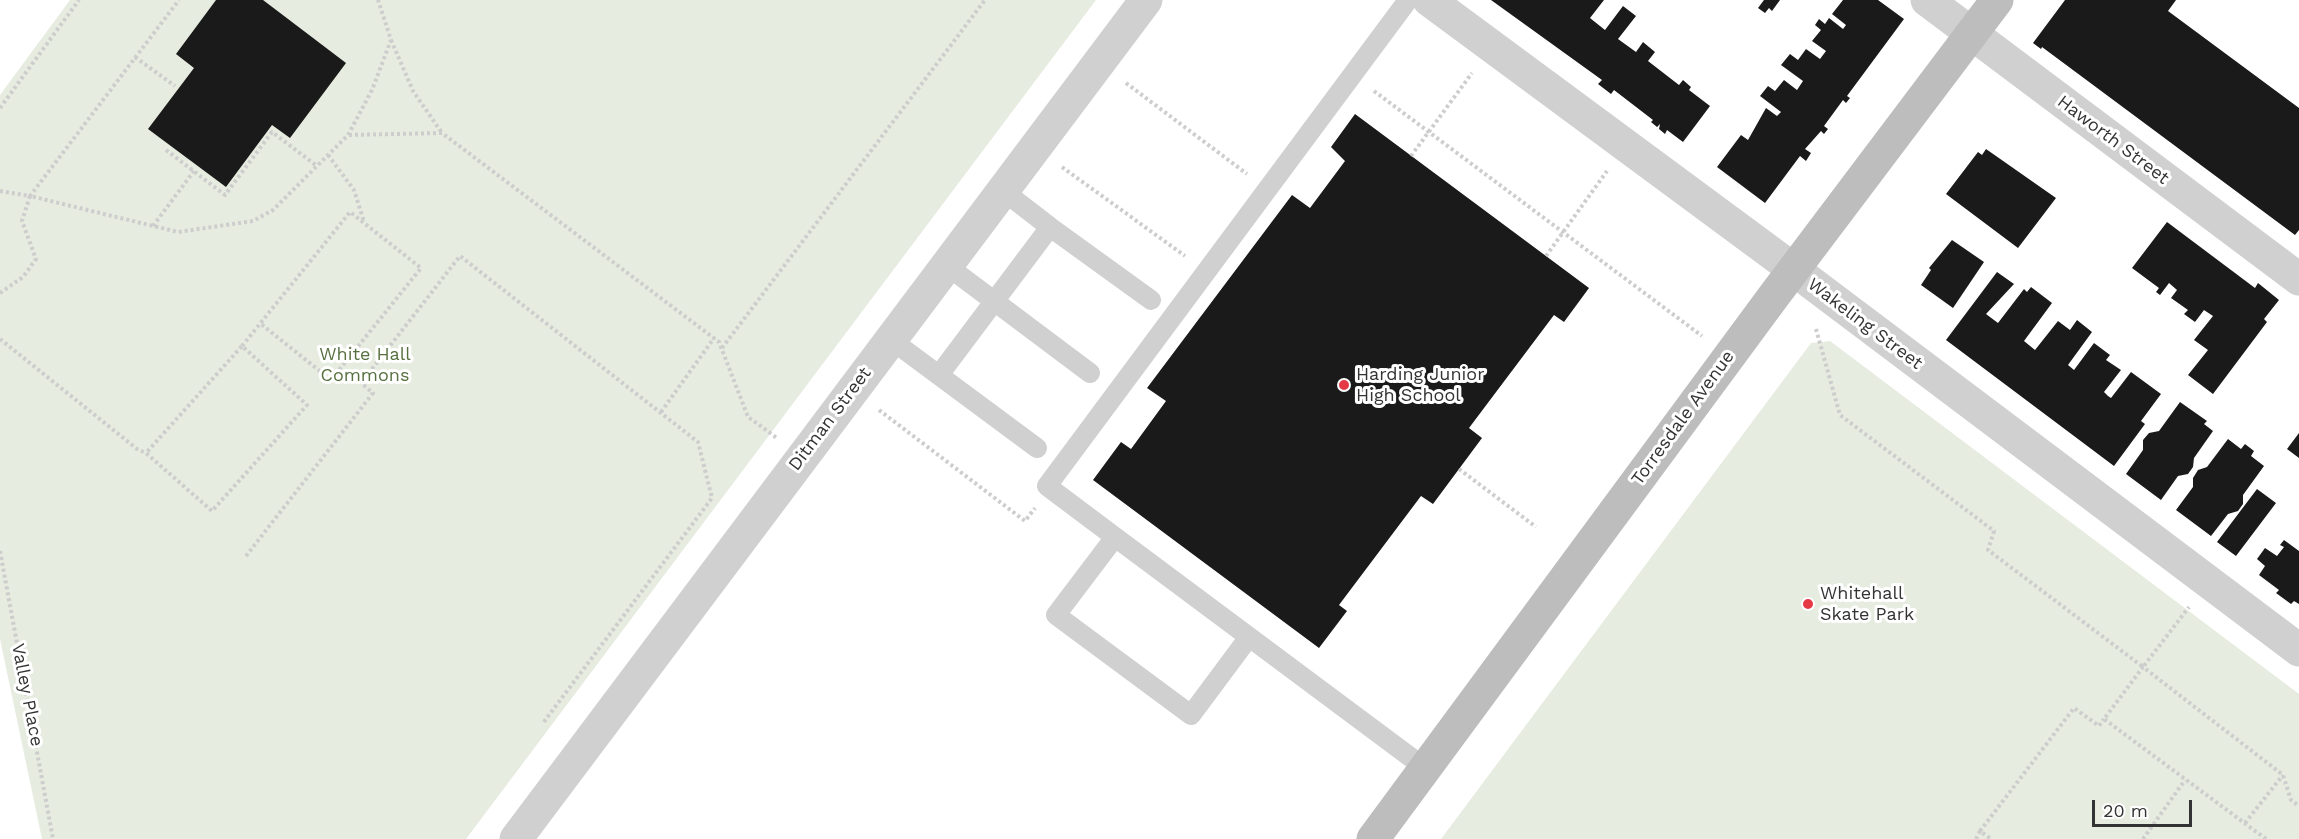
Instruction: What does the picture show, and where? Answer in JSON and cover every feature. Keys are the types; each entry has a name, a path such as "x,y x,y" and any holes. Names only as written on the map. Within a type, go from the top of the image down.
{"main road":[{"name":"Torresdale Avenue","path":"1372,839 1793,269 1997,0"}],"street":[{"name":"Ditman Street","path":"516,839 1146,0"},
{"name":"Wakeling Street","path":"1429,0 1793,269 2299,650"},
{"name":"Haworth Street","path":"1927,0 2299,279"}],"lane":[{"path":"1408,0 1047,486 1425,768"},
{"path":"1002,190 1151,300"},
{"path":"939,375 1050,226"},
{"path":"946,266 1090,373"},
{"path":"890,339 1037,448"},
{"path":"1115,537 1056,615 1191,715 1249,637"}],"path":[{"path":"0,108 79,0"},
{"path":"0,293 23,277 36,259 22,221 30,196 179,0"},
{"path":"378,0 391,40 413,91 442,133 714,338 722,349 748,417 777,438"},
{"path":"722,349 985,0"},
{"path":"0,191 30,196 178,232 253,221 273,210 348,135 372,90 391,40"},
{"path":"1411,156 1492,46"},
{"path":"135,57 175,86"},
{"path":"1099,63 1267,190"},
{"path":"1352,75 1729,356"},
{"path":"166,150 225,195 272,132 317,166"},
{"path":"348,135 442,133"},
{"path":"1546,256 1626,145"},
{"path":"1035,147 1206,272"},
{"path":"328,154 354,190 364,222"},
{"path":"153,226 194,171"},
{"path":"146,453 261,324 350,212 421,268 331,380 261,324"},
{"path":"246,556 373,393 361,383 460,256 698,442 712,498 543,723"},
{"path":"1815,328 1840,415 1994,531 1988,550 2283,775 2290,800 2299,806"},
{"path":"661,412 714,338"},
{"path":"0,339 137,449 146,453 212,511 307,405 242,346"},
{"path":"876,408 1025,521 1050,489"},
{"path":"1459,470 1536,527"},
{"name":"Valley Place","path":"0,551 53,839"},
{"path":"1976,839 2074,708 2099,726 2189,606"},
{"path":"2104,719 2266,839"},
{"path":"2245,824 2283,775"},
{"path":"2143,839 2185,780"},
{"path":"1980,831 1991,839"}],"green space":[{"name":"White Hall Commons","path":"70,0 1096,0 466,839 42,839 0,639 0,95"},
{"path":"1830,341 2299,694 2299,839 1441,839 1811,343"}],"building":[{"path":"216,0 263,0 346,63 290,138 272,125 226,187 148,129 194,68 176,54"},
{"path":"1491,0 1604,0 1590,18 1605,30 1623,6 1636,16 1618,39 1636,52 1643,42 1655,52 1648,61 1679,85 1683,80 1691,87 1689,90 1710,106 1683,142 1667,130 1665,134 1659,129 1660,124 1657,127 1651,122 1653,120 1614,90 1611,94 1598,84 1602,80"},
{"path":"1764,0 1780,0 1772,11 1769,8 1765,13 1758,8"},
{"path":"1843,0 1878,0 1904,19 1847,96 1850,98 1846,103 1843,100 1824,126 1828,129 1824,134 1821,131 1805,149 1811,153 1806,161 1800,156 1765,203 1717,167 1741,135 1748,140 1766,108 1777,116 1781,112 1760,96 1768,86 1775,91 1784,80 1797,90 1803,81 1781,65 1790,54 1798,60 1806,49 1820,59 1826,51 1812,41 1821,30 1815,25 1819,19 1825,24 1829,18 1843,29 1846,25 1832,14"},
{"path":"2065,0 2176,0 2168,11 2299,108 2299,230 2295,235 2042,47 2041,49 2033,43"},
{"path":"1355,114 1589,288 1564,322 1554,315 1469,428 1482,438 1433,504 1421,496 1339,605 1347,611 1319,648 1093,480 1121,442 1131,449 1166,401 1147,388 1292,195 1310,208 1345,161 1331,147"},
{"path":"1986,149 2056,198 2018,248 1946,194 1978,152 1982,155"},
{"path":"2167,222 2255,288 2258,283 2279,300 2264,319 2267,322 2213,394 2188,375 2208,350 2194,340 2213,316 2204,310 2195,322 2184,314 2188,310 2171,298 2177,290 2169,283 2160,295 2156,292 2159,288 2132,268"},
{"path":"1952,240 1984,262 1953,308 1921,285 1931,270 1929,268"},
{"path":"1997,272 2014,284 1986,314 1998,323 2024,289 2027,292 2031,287 2052,303 2024,341 2035,350 2058,321 2070,330 2077,320 2092,332 2068,365 2074,370 2094,343 2110,355 2106,360 2121,370 2104,392 2108,396 2111,398 2131,372 2161,394 2141,421 2145,424 2114,466 1946,340"},
{"path":"2180,402 2207,421 2204,424 2213,431 2194,458 2193,467 2188,474 2178,476 2161,500 2126,474 2143,450 2143,440 2149,433 2159,431"},
{"path":"2299,433 2299,458 2287,449"},
{"path":"2228,439 2241,449 2245,444 2254,451 2251,456 2264,466 2243,495 2243,504 2238,511 2228,514 2211,536 2176,510 2193,487 2193,478 2198,470 2207,467"},
{"path":"2257,489 2276,503 2236,556 2217,542"},
{"path":"2284,540 2299,551 2299,604 2294,601 2291,604 2276,593 2279,590 2259,575 2265,566 2257,559 2265,548 2277,556 2284,547 2280,545"}],"place":[{"name":"Harding Junior High School","path":"1344,385"},
{"name":"Whitehall Skate Park","path":"1808,604"}]}
